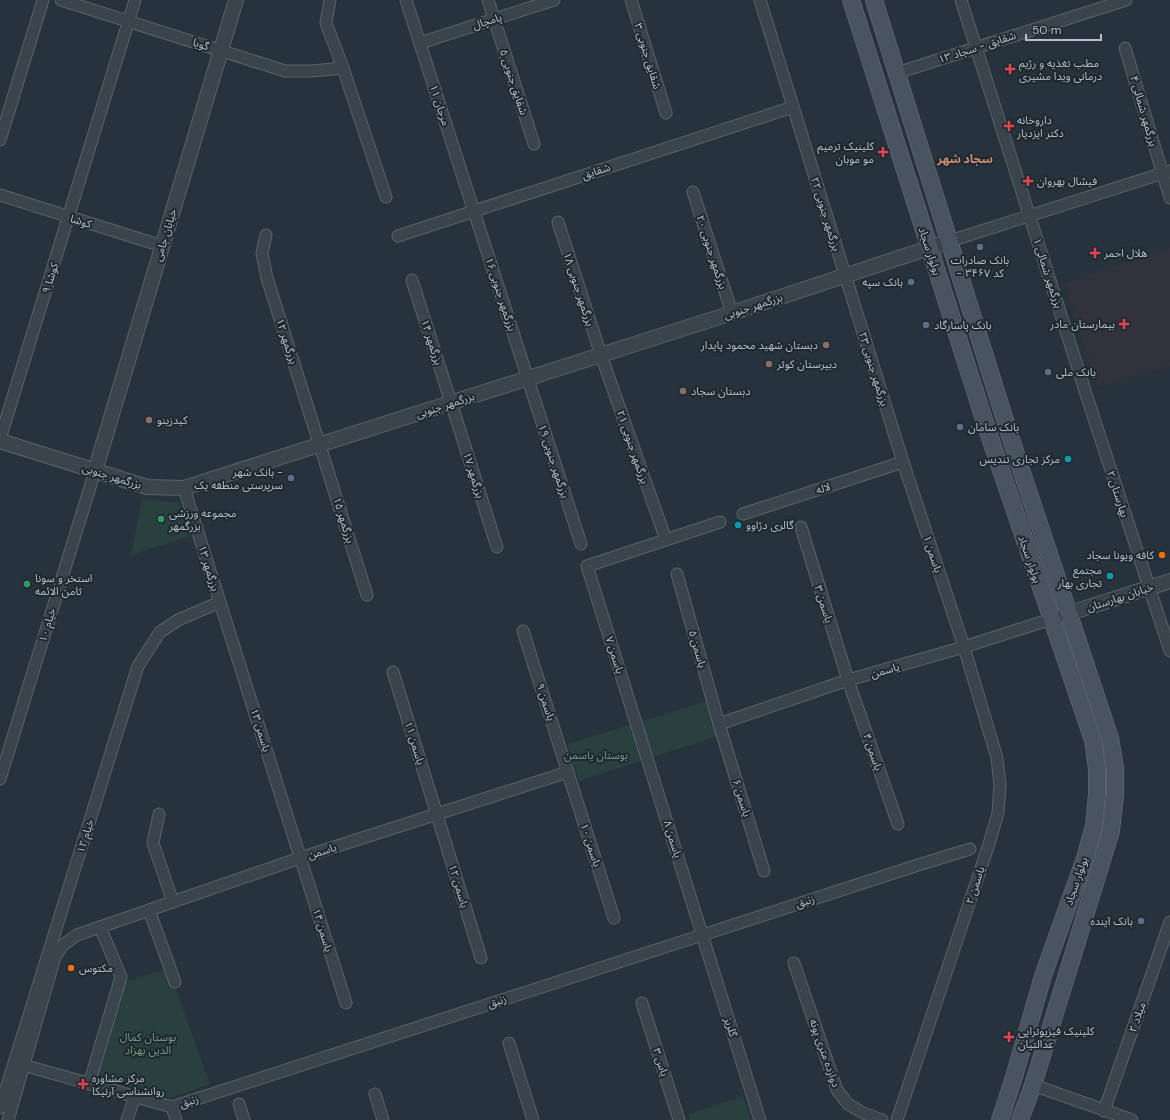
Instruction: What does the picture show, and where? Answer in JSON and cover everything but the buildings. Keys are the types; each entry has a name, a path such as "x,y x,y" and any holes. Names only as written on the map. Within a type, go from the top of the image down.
{"main road":[{"name":"بولوار سجاد","path":"851,0 988,432 1093,740 1097,770 1097,794 1094,826 1044,976 1000,1120"},
{"name":"بولوار سجاد","path":"874,0 1010,433 1110,738 1115,767 1115,796 1111,831 1033,1085 1020,1120"}],"street":[{"path":"0,140 43,0"},
{"name":"گویا","path":"61,0 285,71 311,71 343,68"},
{"name":"کوشا ۹","path":"0,440 135,0"},
{"name":"خیابان جامی","path":"95,471 236,0"},
{"path":"330,0 326,23 343,68 386,197"},
{"name":"مرجان ۱۱","path":"406,0 474,211"},
{"name":"شقایق جنوبی ۵","path":"488,0 534,144"},
{"name":"پامچال","path":"420,43 554,0"},
{"name":"شقایق جنوبی ۳","path":"631,0 666,112"},
{"name":"بزرگمهر جنوبی ۲۲","path":"760,0 846,276"},
{"name":"بزرگمهر شمالی ۱","path":"961,0 1088,400"},
{"name":"شقایق - سجاد ۱۳","path":"897,73 1126,0"},
{"name":"بزرگمهر شمالی ۴","path":"1125,48 1166,172 1170,198"},
{"name":"شقایق","path":"398,236 793,107"},
{"path":"950,241 1166,172"},
{"name":"بزرگمهر جنوبی ۲۰","path":"693,192 732,313"},
{"name":"کوشا","path":"0,195 162,246"},
{"name":"بزرگمهر جنوبی ۱۶","path":"474,211 528,378"},
{"name":"بزرگمهر جنوبی ۱۸","path":"558,222 601,355"},
{"name":"بزرگمهر ۱۲","path":"266,235 262,253 267,278 320,445"},
{"name":"بزرگمهر جنوبی","path":"0,440 147,487 184,488 732,313 950,241"},
{"name":"بزرگمهر جنوبی ۲۳","path":"846,276 903,462"},
{"name":"بزرگمهر ۱۴","path":"412,280 452,403"},
{"name":"بزرگمهر جنوبی ۲۱","path":"601,355 666,540"},
{"name":"بزرگمهر جنوبی ۱۹","path":"528,378 581,544"},
{"name":"بهارستان ۲","path":"1088,400 1170,651"},
{"name":"بزرگمهر ۱۷","path":"452,403 497,547"},
{"name":"بزرگمهر ۱۵","path":"320,445 367,595"},
{"name":"لاله","path":"744,514 903,462"},
{"name":"یاسمن ۱","path":"903,462 964,647"},
{"name":"خیام ۱۰","path":"0,779 95,471"},
{"name":"بزرگمهر ۱۳","path":"184,488 220,602"},
{"path":"666,540 720,522"},
{"name":"یاسمن ۳","path":"801,527 848,680"},
{"name":"یاسمن ۷","path":"643,744 587,566 666,540"},
{"name":"یاسمن ۵","path":"677,574 719,724"},
{"name":"خیابان بهارستان","path":"1070,613 1170,581"},
{"name":"یاسمن ۱۳","path":"220,602 300,858"},
{"name":"خیام ۱۲","path":"0,1108 138,666 160,632 178,620 220,602"},
{"name":"یاسمن","path":"719,724 848,680 964,647 1070,613"},
{"name":"یاسمن ۹","path":"523,631 568,772"},
{"name":"یاسمن ۲","path":"897,1120 987,851 998,813 1000,785 997,758 964,647"},
{"name":"یاسمن ۱۱","path":"393,672 436,814"},
{"name":"یاسمن ۴","path":"848,680 898,824"},
{"name":"یاسمن ۶","path":"719,724 764,871"},
{"name":"یاسمن ۸","path":"643,744 702,935"},
{"name":"یاسمن","path":"23,1065 55,957 63,945 77,935 300,858 568,772"},
{"name":"یاسمن ۱۰","path":"568,772 614,918"},
{"path":"159,814 153,843 172,902"},
{"name":"یاسمن ۱۲","path":"436,814 481,958"},
{"name":"زنبق","path":"23,1065 172,1107 970,849"},
{"name":"یاسمن ۱۴","path":"300,858 346,1003"},
{"path":"149,910 175,982"},
{"name":"میلاد ۲","path":"1104,1111 1170,922"},
{"path":"89,1084 121,976 100,926"},
{"name":"گلریز","path":"702,935 760,1120"},
{"name":"دوازده متری پونه","path":"794,963 837,1090 848,1104 861,1112 882,1120"},
{"name":"یاس ۳","path":"642,1003 679,1120"},
{"path":"509,1043 533,1120"},
{"path":"8,1120 23,1065"},
{"path":"1033,1085 1132,1120"},
{"path":"375,1094 383,1120"},
{"path":"127,1120 135,1096"},
{"path":"239,1104 244,1120"},
{"path":"172,1107 176,1120"}],"shaded area":[{"name":"بیمارستان مادر","path":"1170,247 1170,366 1103,387 1097,385 1065,283"}],"green space":[{"name":"مجموعه ورزشی بزرگمهر","path":"142,499 179,503 190,536 131,555"},
{"name":"بوستان یاسمن","path":"707,701 718,736 579,781 568,744"},
{"name":"بوستان کمال الدین بهزاد","path":"168,968 210,1084 170,1098 90,1072 122,983"},
{"path":"743,1096 751,1120 690,1120 688,1114"}],"place":[{"name":"مطب تغذیه و رژیم درمانی ویدا مشیری","path":"1010,69"},
{"name":"داروخانه دکتر ایزدیار","path":"1009,126"},
{"name":"کلینیک ترمیم مو موبان","path":"883,152"},
{"name":"فیشال بهروان","path":"1028,181"},
{"name":"بانک صادرات - کد ۳۴۶۷","path":"980,247"},
{"name":"هلال احمر","path":"1095,253"},
{"name":"بانک سپه","path":"911,282"},
{"name":"بیمارستان مادر","path":"1124,324"},
{"name":"بانک پاسارگاد","path":"926,325"},
{"name":"دبستان شهید محمود پایدار","path":"826,345"},
{"name":"دبیرستان کوثر","path":"769,364"},
{"name":"بانک ملی","path":"1048,372"},
{"name":"دبستان سجاد","path":"683,391"},
{"name":"کیدزینو","path":"149,420"},
{"name":"بانک سامان","path":"960,427"},
{"name":"مرکز تجاری تندیس","path":"1068,459"},
{"name":"بانک شهر - سرپرستی منطقه یک","path":"291,478"},
{"name":"مجموعه ورزشی بزرگمهر","path":"161,519"},
{"name":"گالری دژاوو","path":"738,525"},
{"name":"کافه ویونا سجاد","path":"1162,555"},
{"name":"مجتمع تجاری بهار","path":"1110,576"},
{"name":"استخر و سونا ثامن الائمه","path":"27,584"},
{"name":"بانک آینده","path":"1141,921"},
{"name":"مکتوس","path":"71,968"},
{"name":"کلینیک فیزیوتراپی عدالتیان","path":"1009,1037"},
{"name":"مرکز مشاوره روانشناسی آرنیکا","path":"83,1084"}],"district":[{"name":"سجاد شهر","path":"965,159"}]}
